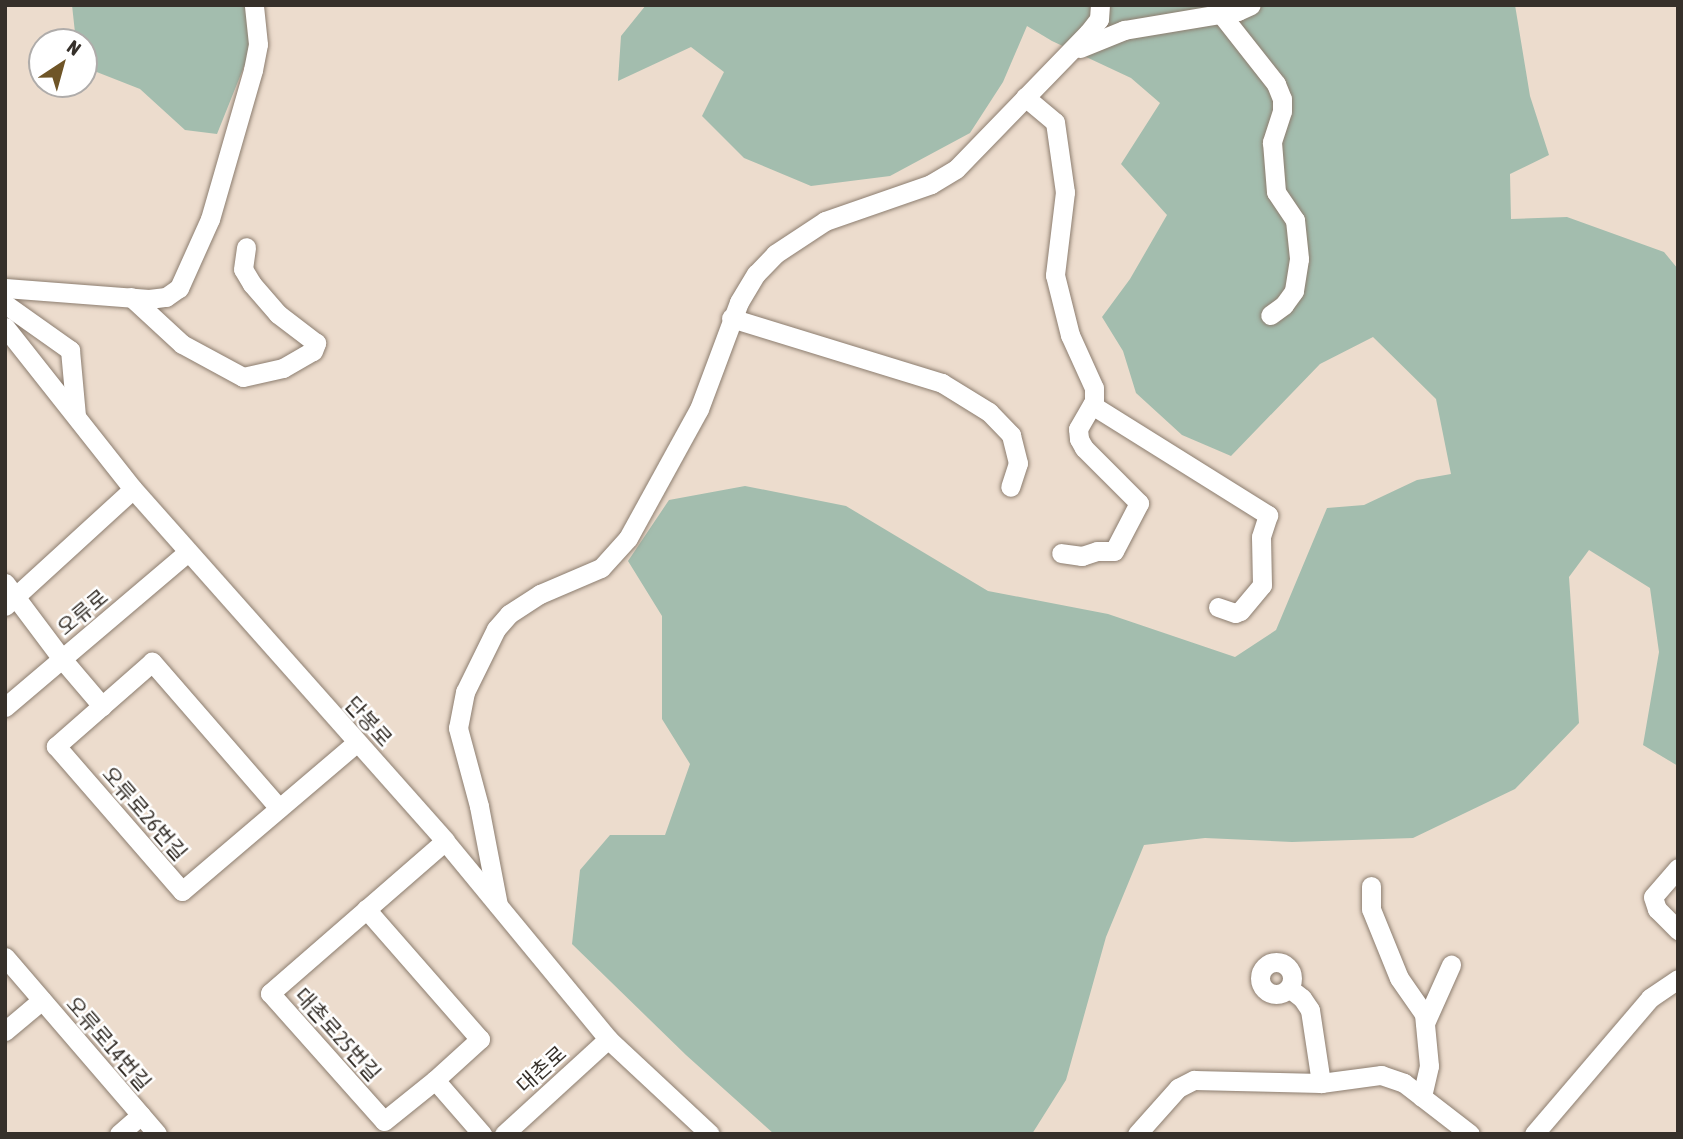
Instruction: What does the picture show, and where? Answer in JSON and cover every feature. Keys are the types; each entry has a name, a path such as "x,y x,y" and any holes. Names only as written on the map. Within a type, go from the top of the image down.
{"street":[{"path":"5,288 166,297 179,288 198,248 228,163 253,70 258,44 254,5"},
{"path":"498,905 479,806 458,728 466,692 496,629 509,614 540,594 601,568 628,538 699,409 732,318 756,274 791,241 856,208 912,191 948,174 970,157 1099,19 1100,5"},
{"path":"1067,55 1124,30 1220,14 1251,5"},
{"path":"1220,14 1276,84 1282,99 1282,111 1272,142 1276,192 1295,220 1299,233 1299,259 1294,291 1284,305 1270,315"},
{"path":"1025,97 1055,122 1065,192 1055,275 1070,335 1094,388 1092,405 1078,429 1079,439 1084,448 1139,503 1114,551 1097,551 1082,556 1060,553"},
{"path":"131,297 182,344 222,363 243,377 263,374 302,359 313,351 316,343 278,314 252,284 243,269 246,247"},
{"path":"5,304 70,350 76,417"},
{"path":"732,318 942,383 989,412 1011,435 1018,463 1010,487"},
{"name":"단봉로","path":"8,338 133,489 445,841 608,1039 710,1134"},
{"path":"1092,405 1269,515 1261,537 1262,585 1240,611 1235,613 1218,607"},
{"path":"102,706 9,595 133,489"},
{"name":"오류로","path":"5,707 188,552"},
{"name":"오류로26번길","path":"279,808 152,662 57,746 182,891 279,808 357,741"},
{"name":"대촌로25번길","path":"366,909 480,1040 384,1121 271,993 366,909 445,841"},
{"path":"1678,869 1653,897 1657,909 1678,930"},
{"path":"1371,886 1371,909 1399,978 1420,1005 1425,1023 1429,1066 1422,1097"},
{"name":"오류로14번길","path":"5,957 157,1134"},
{"path":"1425,1023 1451,965"},
{"path":"1537,1133 1650,998 1678,979"},
{"path":"1289,988 1302,998 1310,1010 1321,1083"},
{"name":"오류로14번길","path":"5,1031 42,1000"},
{"name":"대촌로","path":"504,1134 608,1039"},
{"path":"1137,1134 1178,1088 1194,1080 1321,1083 1392,1077 1470,1134"},
{"path":"435,1080 482,1134"},
{"name":"오류로14번길","path":"119,1134 141,1115"}],"green space":[{"path":"72,5 246,5 251,49 217,134 185,130 140,89 98,72 98,28 74,28"},
{"path":"646,5 1515,5 1530,96 1549,155 1510,174 1511,219 1567,217 1664,252 1678,269 1678,766 1643,745 1659,652 1650,588 1589,550 1569,577 1579,723 1515,789 1413,838 1292,842 1205,838 1144,845 1106,937 1066,1080 1032,1134 774,1134 686,1055 572,944 580,870 610,835 665,835 690,764 662,719 662,616 628,561 669,500 745,486 846,506 988,591 1108,614 1235,657 1276,630 1327,508 1364,505 1417,480 1451,474 1436,399 1373,337 1320,364 1231,456 1182,435 1136,393 1123,351 1102,317 1130,279 1167,215 1121,164 1160,103 1131,78 1052,41 1027,26 1003,82 970,133 890,176 811,186 744,158 702,116 724,72 691,47 618,81 621,36"}]}
